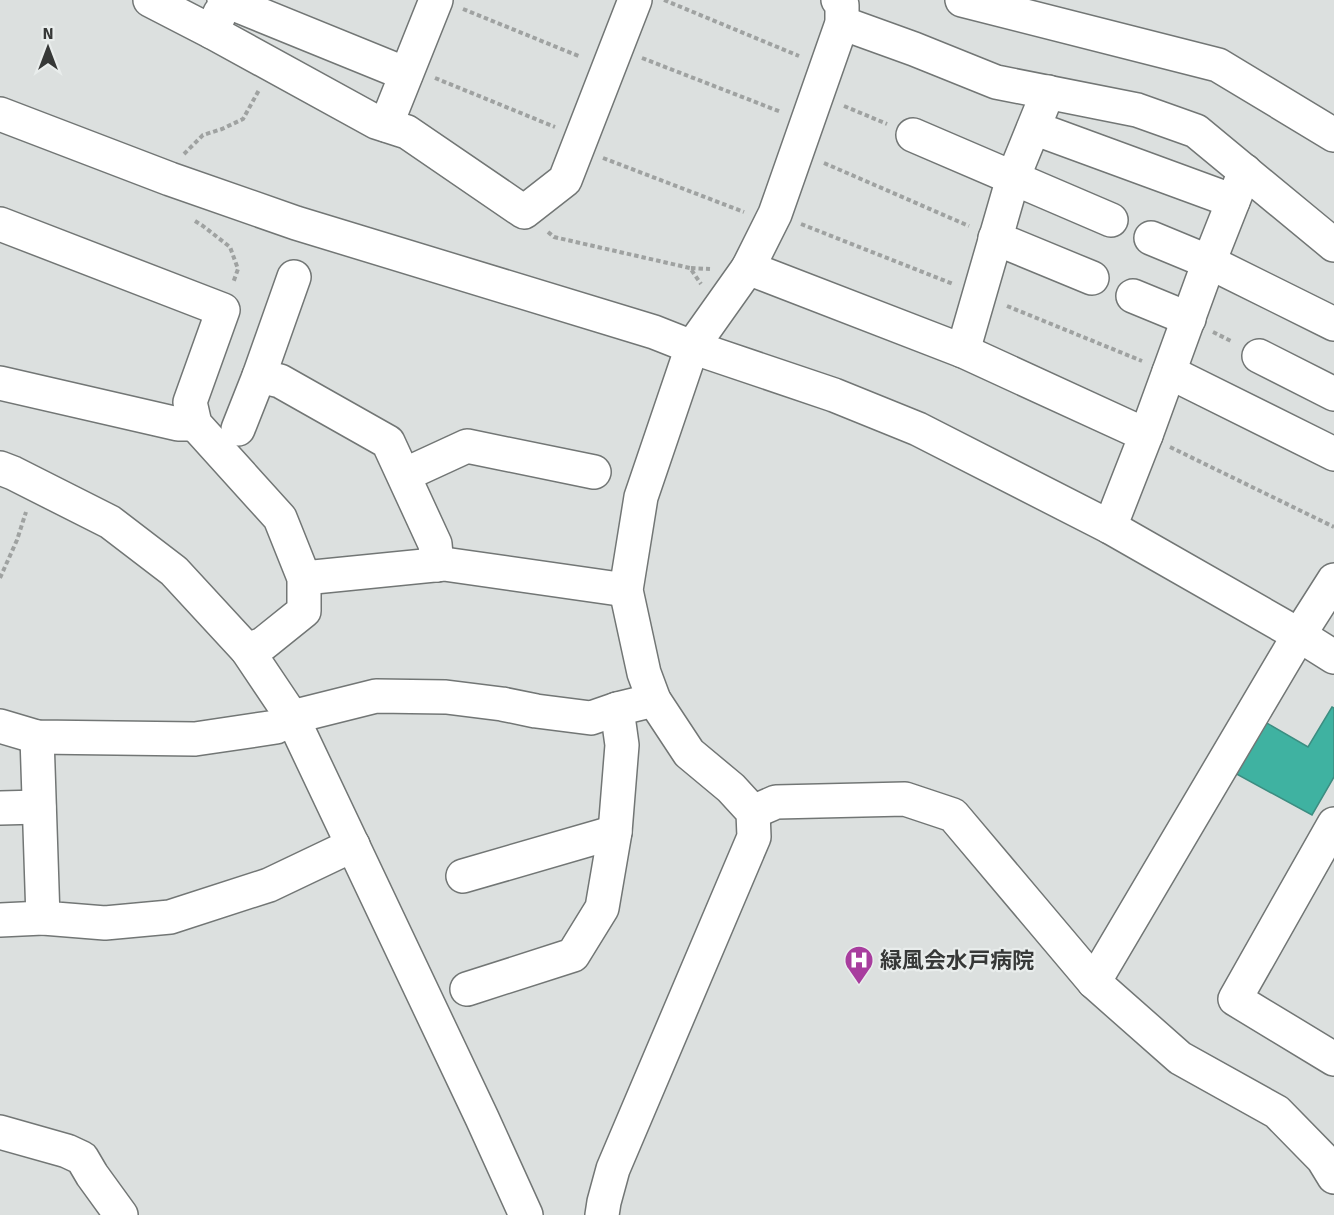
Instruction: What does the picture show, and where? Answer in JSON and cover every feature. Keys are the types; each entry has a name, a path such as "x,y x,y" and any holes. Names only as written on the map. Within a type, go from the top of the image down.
{"street":[{"path":"150,0 376,122 407,132 524,212 565,180 635,0"},
{"path":"212,32 224,0 407,71"},
{"path":"962,0 1218,65 1334,135"},
{"path":"386,125 407,71 448,4"},
{"path":"602,1215 614,1169 754,837 753,812 730,788 689,753 654,700 644,673 626,590 641,497 692,347 748,268 775,214 812,109 840,12 914,49 996,82 1137,110 1196,131 1239,186"},
{"path":"963,351 1013,177 1048,92"},
{"path":"0,114 170,179 296,223 654,332 834,395 918,429 1110,527 1334,657"},
{"path":"1034,128 1239,186 1334,245"},
{"path":"913,135 1111,220"},
{"path":"1110,527 1239,186"},
{"path":"0,224 223,310 190,402 195,424 280,518 304,578 304,611 262,644 247,650"},
{"path":"995,238 1092,278"},
{"path":"1152,238 1209,262 1334,324"},
{"path":"748,268 963,351 1146,435"},
{"path":"238,429 294,277"},
{"path":"1133,296 1189,319"},
{"path":"1259,356 1334,394"},
{"path":"1169,372 1334,454"},
{"path":"259,376 280,381 388,442 435,544 437,565"},
{"path":"7,385 178,424 195,424"},
{"path":"404,475 467,446 594,472"},
{"path":"0,468 110,522 174,571 247,650 292,717 526,1215"},
{"path":"304,578 444,564 626,590"},
{"path":"1094,982 1299,635 1334,580"},
{"path":"0,726 37,737 195,739 276,727 292,717 376,696 446,697 591,718 654,700"},
{"path":"467,989 573,956 602,908 615,832 622,745 618,710"},
{"path":"37,737 43,918"},
{"path":"753,812 776,802 905,799 953,815 1094,982 1180,1058 1277,1112 1323,1159 1334,1177"},
{"path":"0,808 39,807"},
{"path":"1334,824 1324,866 1235,999 1334,1059"},
{"path":"463,876 615,832"},
{"path":"0,920 43,918 105,923 170,917 269,885 353,845"},
{"path":"0,1132 67,1151 82,1158 121,1215"}],"path":[{"path":"663,0 995,238"},
{"path":"448,4 612,58 913,135"},
{"path":"170,179 175,164 203,135 243,119 272,65"},
{"path":"407,71 771,222"},
{"path":"524,212 554,237 690,268 710,296 715,315"},
{"path":"187,217 230,247 238,269 223,310"},
{"path":"1189,319 1259,356"},
{"path":"1146,435 1334,527"},
{"path":"0,578 17,540 36,484"}],"shaded area":[{"path":"1332,707 1334,708 1334,777 1312,815 1231,771 1260,719 1308,747"}],"place":[{"name":"緑風会水戸病院","path":"859,986"}]}
